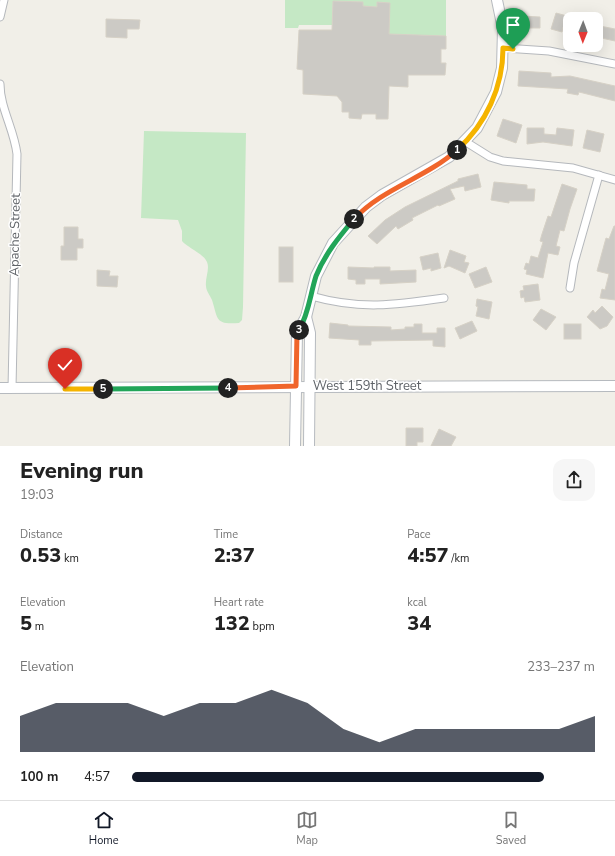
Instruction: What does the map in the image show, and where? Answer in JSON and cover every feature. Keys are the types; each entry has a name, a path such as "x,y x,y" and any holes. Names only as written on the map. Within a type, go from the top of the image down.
{"street":[{"path":"0,17 4,0"},
{"path":"295,446 297,333 306,317 316,276 330,250 354,218 382,195 449,157 466,142 484,117 496,92 502,68 503,28 497,0"},
{"path":"503,48 549,51 615,64"},
{"name":"Apache Street","path":"0,84 2,101 15,140 17,154 12,388"},
{"path":"466,142 490,157 503,161 573,168 615,180"},
{"path":"570,288 574,262 599,175"},
{"path":"311,296 334,302 367,306 392,305 444,298"},
{"path":"306,317 310,333 309,446"},
{"name":"West 159th Street","path":"0,388 615,386"}],"green space":[{"path":"285,0 446,0 446,36 389,34 389,3 377,2 377,7 363,6 363,2 333,1 332,25 299,25 298,28 285,28"},
{"path":"144,131 246,133 243,307 242,320 239,323 221,322 217,316 206,288 208,268 207,262 203,256 182,241 182,231 178,220 141,218"}],"building":[{"path":"333,1 363,2 363,6 377,7 377,2 390,3 389,34 446,36 446,49 441,49 441,63 446,63 445,75 408,75 408,87 389,86 388,119 376,119 376,114 362,114 361,119 349,118 349,112 342,112 342,102 337,96 303,94 303,70 297,69 299,30 332,30"},
{"path":"556,13 563,15 562,32 551,29"},
{"path":"521,16 540,17 540,28 521,28"},
{"path":"106,19 140,20 139,29 127,29 127,38 106,37"},
{"path":"603,27 615,29 615,41 603,38"},
{"path":"519,71 551,73 551,77 570,76 615,86 615,101 579,92 578,95 567,93 568,89 518,86"},
{"path":"503,119 522,125 516,143 497,136"},
{"path":"527,128 544,128 544,134 556,135 557,128 574,130 572,146 543,142 527,144"},
{"path":"587,130 604,134 600,152 583,148"},
{"path":"478,174 481,187 465,191 464,186 450,189 455,199 439,206 438,205 412,218 413,220 398,229 396,226 377,244 368,236 385,220 405,207 458,181 458,179"},
{"path":"494,182 527,185 527,189 535,189 534,201 509,201 509,203 491,200"},
{"path":"562,184 577,189 564,231 560,230 556,246 560,247 558,255 548,253 543,278 526,274 527,270 524,269 526,263 529,264 531,256 538,258 543,242 540,241 542,234 548,216 551,217"},
{"path":"614,226 615,300 600,298 602,289 605,290 609,274 597,271 606,238 609,239"},
{"path":"64,227 78,227 78,239 83,239 83,248 77,248 77,260 61,260 61,246 64,246"},
{"path":"279,247 293,247 293,282 279,282"},
{"path":"450,250 466,256 464,262 469,263 465,273 449,266 444,268"},
{"path":"438,253 441,268 431,271 431,268 423,270 420,257"},
{"path":"348,267 390,267 390,271 416,270 416,282 380,284 380,279 365,279 365,284 356,284 356,280 348,279"},
{"path":"486,267 492,282 475,288 469,274"},
{"path":"97,270 110,271 109,276 118,276 117,287 97,286"},
{"path":"538,284 540,300 525,302 524,297 521,298 520,291 524,290 523,286"},
{"path":"477,299 492,302 489,319 476,316 478,307 476,306"},
{"path":"602,306 613,317 607,326 600,329 587,317 593,310 595,313"},
{"path":"541,309 556,317 546,330 533,320"},
{"path":"472,321 477,331 460,339 455,328"},
{"path":"330,323 348,326 391,327 391,330 405,329 405,327 414,327 414,324 422,324 422,333 437,333 437,328 445,328 445,347 433,346 433,340 371,341 371,345 359,345 359,340 329,338"},
{"path":"564,324 581,324 581,339 564,339"},
{"path":"406,428 423,428 423,442 417,442 417,446 406,446"},
{"path":"439,429 456,437 451,446 431,446"}],"route":[{"path":"65,389 296,386 297,333 306,317 316,276 333,243 354,218 366,207 382,195 449,157 466,142 484,117 496,92 502,68 503,48 513,49"}]}
